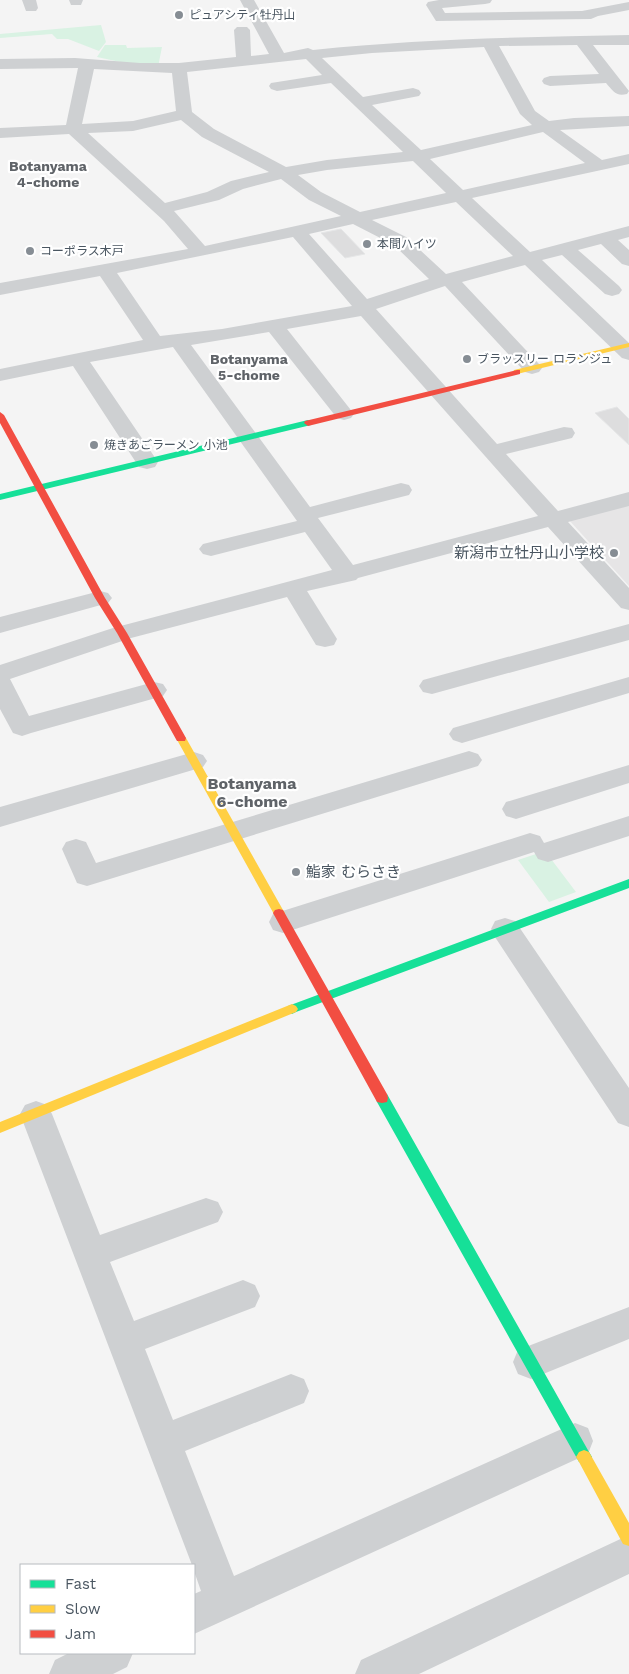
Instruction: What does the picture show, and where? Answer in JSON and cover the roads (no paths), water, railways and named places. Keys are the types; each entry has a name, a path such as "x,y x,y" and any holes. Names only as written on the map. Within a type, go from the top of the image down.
{"street":[{"path":"247,0 278,56"},
{"path":"485,0 433,5 441,18 589,14 629,6"},
{"path":"569,0 627,40"},
{"path":"242,30 244,60"},
{"path":"581,40 620,90"},
{"path":"0,64 87,64 140,68 180,68 308,53 428,44 627,40"},
{"path":"489,42 528,114 545,127 604,164 629,177"},
{"path":"308,53 458,196 626,348"},
{"path":"73,129 87,64"},
{"path":"180,68 184,114 208,133 284,173 315,196 400,242 446,280 532,368"},
{"path":"277,86 335,78"},
{"path":"550,80 610,78"},
{"path":"360,102 413,93"},
{"path":"0,133 133,126 184,114"},
{"path":"162,209 213,196 237,184 284,173 417,156 545,127 574,123 629,121"},
{"path":"73,129 162,209 201,252"},
{"path":"0,289 298,232 629,159"},
{"path":"0,376 155,343 274,326 364,308 446,280 629,231"},
{"path":"298,232 437,391 494,451 629,603"},
{"path":"604,237 629,260"},
{"path":"564,248 612,290"},
{"path":"105,270 155,343"},
{"path":"274,326 344,414"},
{"path":"178,340 348,574"},
{"path":"0,497 532,368 626,348"},
{"path":"78,359 147,462"},
{"path":"0,415 100,598 122,633 234,832 324,996 629,1538"},
{"path":"494,451 564,432"},
{"path":"211,549 401,490"},
{"path":"0,674 122,633 629,499"},
{"path":"294,589 325,639"},
{"path":"0,625 100,598"},
{"path":"432,686 629,632"},
{"path":"0,683 22,727 154,690"},
{"path":"462,734 629,685"},
{"path":"76,849 87,876 469,760"},
{"path":"0,817 194,761"},
{"path":"516,808 629,774"},
{"path":"283,922 539,847 629,826"},
{"path":"0,1128 324,996 629,883"},
{"path":"504,929 629,1114"},
{"path":"36,1114 163,1442 209,1606 575,1441"},
{"path":"90,1254 206,1212"},
{"path":"124,1341 243,1296"},
{"path":"531,1362 629,1323"},
{"path":"163,1442 291,1391"},
{"path":"375,1674 629,1554"},
{"path":"69,1674 111,1654"}],"place":[{"name":"ピュアシティ牡丹山","path":"179,15"},
{"name":"本間ハイツ","path":"367,244"},
{"name":"コーポラス木戸","path":"30,251"},
{"name":"ブラッスリー ロランジュ","path":"467,359"},
{"name":"焼きあごラーメン 小池","path":"94,445"},
{"name":"新潟市立牡丹山小学校","path":"614,553"},
{"name":"鮨家 むらさき","path":"296,872"}],"district":[{"name":"Botanyama 4-chome","path":"48,174"},
{"name":"Botanyama 5-chome","path":"249,368"},
{"name":"Botanyama 6-chome","path":"252,792"}]}
